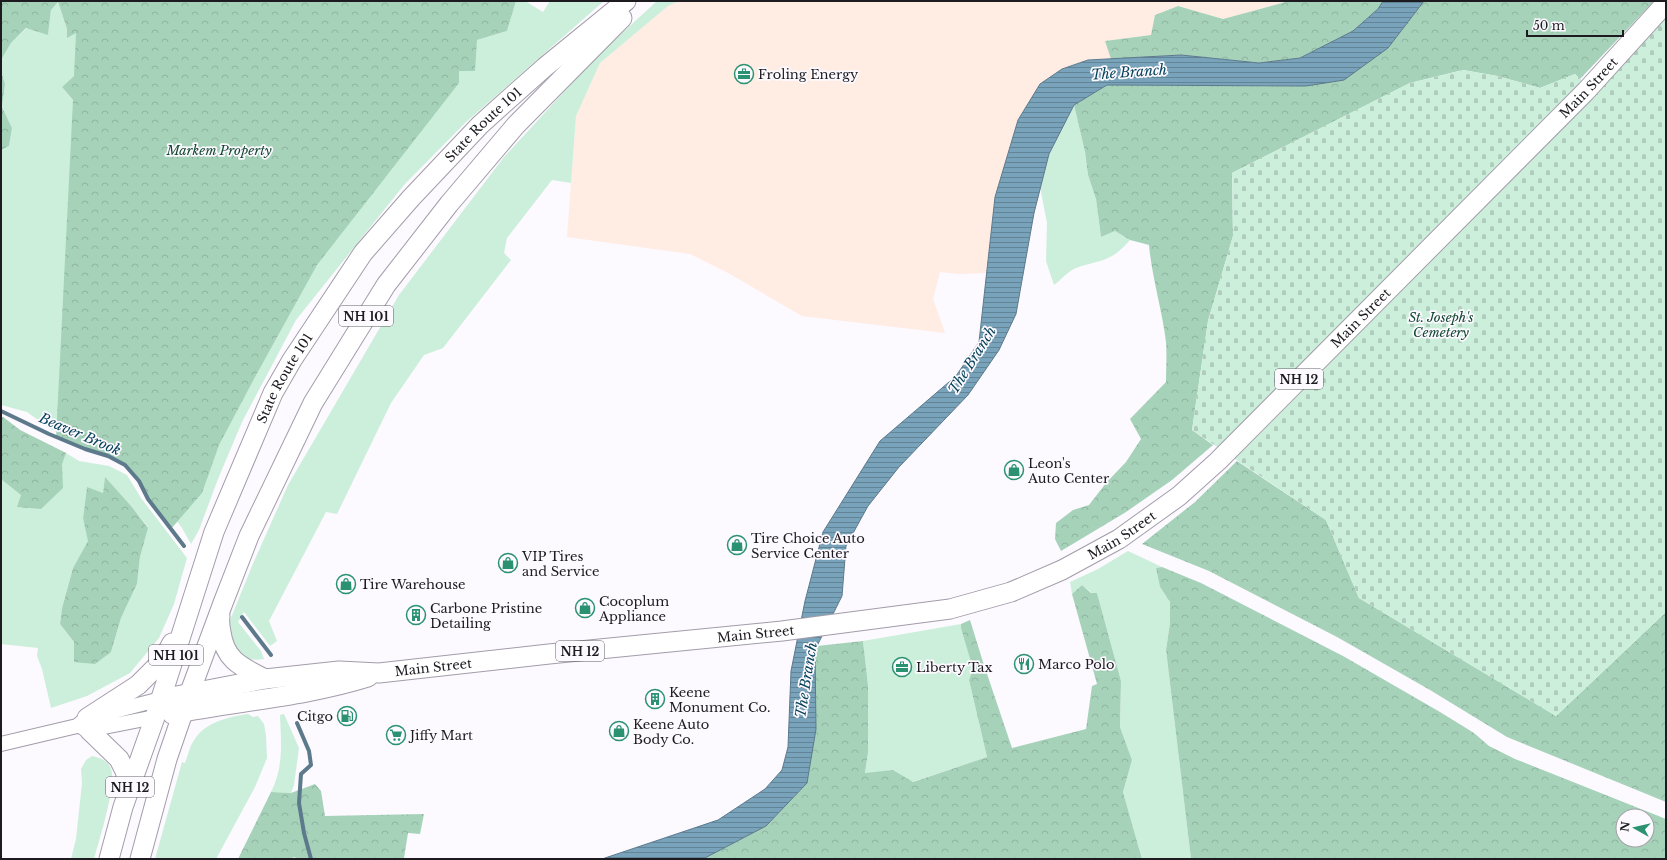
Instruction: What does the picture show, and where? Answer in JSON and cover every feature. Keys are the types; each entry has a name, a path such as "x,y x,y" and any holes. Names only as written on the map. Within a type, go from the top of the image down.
{"highway":[{"name":"State Route 101","path":"109,859 124,807 161,699 214,532 273,393 322,313 363,253 411,198 480,125 545,67 626,1"},
{"name":"State Route 101","path":"140,859 168,759 183,712 223,603 249,536 314,403 386,285 449,204 516,126 638,1"},
{"name":"Main Street","path":"155,717 269,699 344,685 379,674 549,654 852,623 950,608 1011,592 1062,570 1119,539 1179,496 1218,461 1586,91 1666,3"},
{"path":"223,603 219,618 222,637 228,655 242,667 265,679"},
{"path":"124,807 126,773 119,759 84,724 138,685 162,661 190,610"},
{"name":"Main Street","path":"161,699 190,692 265,679 339,671 379,674"}],"main road":[{"name":"Main Street","path":"1,744 84,724 161,699"},
{"name":"Main Street","path":"84,724 155,717"}],"shaded area":[{"path":"679,1 1289,1 1223,19 1178,6 1155,15 1151,35 1105,41 1111,59 1088,60 1062,69 1040,84 1018,120 995,197 986,273 959,274 940,272 933,299 945,333 802,316 730,274 690,254 567,237 576,116 600,63 668,6"}],"green space":[{"name":"Markem Property","path":"1,1 516,1 507,31 477,40 475,71 459,71 459,83 317,265 219,445 202,493 171,529 148,499 139,481 125,465 108,456 56,438 73,100 62,87 74,76 76,33 67,38 67,29 58,2 51,10 48,35 26,28 11,43 1,60"},
{"path":"516,1 525,1 543,12 550,1 604,1 466,122 404,185 296,320 242,422 218,479 199,530 191,544 182,528 162,501 128,460 52,430 27,412 1,405 1,150 9,146 12,128 2,107 5,84 1,71 1,60 11,43 27,28 48,34 51,10 58,2 67,29 94,23 92,60 62,87 90,121 194,427 477,40 507,31"},
{"path":"657,1 679,1 668,6 600,63 576,116 571,183 552,180 507,238 504,253 511,260 443,348 424,355 391,403 337,514 326,512 269,621 277,641 270,646 244,612 238,622 261,651 264,659 247,659 236,654 232,651 228,625 288,485 399,295 504,157 595,58"},
{"path":"1289,1 1383,1 1378,9 1353,31 1300,58 1259,63 1181,55 1111,59 1105,41 1151,35 1155,15 1178,6 1223,19"},
{"path":"1424,1 1654,1 1580,79 1575,74 1540,88 1497,76 1463,70 1410,83 1232,173 1233,236 1208,321 1192,430 1213,445 1172,480 1126,512 1061,551 1055,539 1056,523 1073,510 1089,505 1106,483 1126,462 1141,439 1130,419 1166,382 1166,342 1149,245 1130,240 1115,231 1101,237 1096,199 1088,175 1085,152 1074,105 1107,85 1306,86 1388,48"},
{"name":"St. Joseph's Cemetery","path":"1666,17 1666,612 1556,716 1359,598 1326,520 1192,430 1208,321 1233,236 1232,173 1410,83 1463,70 1497,76 1540,88 1575,74 1595,93"},
{"path":"1,71 5,84 2,107 12,128 9,146 1,150"},
{"path":"1074,105 1085,152 1088,175 1096,199 1101,237 1115,231 1130,240 1111,257 1073,269 1054,285 1046,261 1047,223 1040,187 1049,154"},
{"path":"1,417 3,417 20,430 79,461 109,466 127,475 141,498 187,558 174,604 159,638 130,673 87,696 51,708 42,669 37,656 38,648 1,644","holes":["105,478 148,527 140,557 137,584 121,618 111,652 74,662 74,642 60,624 62,608 73,568 89,540 83,518 87,488 103,493"]},
{"path":"1,417 20,430 66,453 62,464 63,488 41,509 17,507 21,495 1,479"},
{"path":"1237,461 1326,520 1359,598 1556,716 1666,612 1666,802 1507,737 1430,690 1337,637 1209,571 1142,544 1195,502"},
{"path":"105,477 132,507 148,528 140,557 137,584 121,618 111,652 95,664 74,662 74,642 60,624 62,608 73,568 88,541 83,518 87,487 103,493"},
{"path":"1128,551 1162,567 1156,568 1160,587 1170,602 1170,623 1166,650 1191,859 1142,859 1123,792 1132,760 1120,727 1121,681 1097,593 1092,593 1082,585 1072,594 1070,582 1098,569"},
{"path":"1162,567 1201,583 1343,656 1440,712 1474,733 1489,746 1515,759 1638,808 1615,808 1615,848 1655,848 1655,815 1666,819 1666,859 1191,859 1166,650 1170,623 1170,602 1160,587 1156,568"},
{"path":"1082,585 1091,593 1097,593 1121,681 1120,727 1132,760 1123,792 1142,859 703,859 766,826 807,783 815,650 817,646 863,641 868,685 868,753 865,773 893,770 913,782 987,757 969,680 973,669 961,628 961,624 970,620 1012,748 1086,729 1092,686 1097,684 1072,594"},
{"path":"961,624 973,670 969,680 987,757 912,782 893,770 865,774 868,753 868,685 863,641"},
{"path":"248,714 253,717 258,716 264,724 267,758 255,787 216,859 155,859 182,762 185,763 193,742 203,730 210,725 225,719"},
{"path":"284,714 299,748 294,785 291,793 271,792 280,764 280,715"},
{"path":"92,756 106,761 110,766 112,787 110,799 94,859 71,859 76,839 82,783 81,769 86,760"},
{"path":"315,784 321,791 325,816 424,814 420,834 408,833 404,858 401,859 296,859 295,857 289,859 238,859 271,792 291,793"}],"water":[{"name":"The Branch","path":"1383,1 1424,1 1388,48 1344,80 1306,86 1107,85 1074,105 1049,154 1034,213 1016,314 999,350 968,395 899,467 868,506 846,546 842,596 815,650 816,729 807,783 766,826 703,859 602,859 718,820 765,789 782,770 788,747 791,671 805,601 823,532 880,441 956,376 979,342 995,197 1018,120 1040,84 1062,69 1088,60 1181,55 1259,63 1300,58 1353,31 1378,9"}],"waterway":[{"name":"Beaver Brook","path":"1,411 49,434 85,449 108,456 125,465 139,481 148,499 184,546"},
{"name":"Beaver Brook","path":"242,617 271,655"},
{"name":"Beaver Brook","path":"297,723 309,751 311,765 301,774 299,803 304,833 311,859"}],"place":[{"name":"Froling Energy","path":"744,74"},
{"name":"Leon's Auto Center","path":"1014,470"},
{"name":"Tire Choice Auto Service Center","path":"737,545"},
{"name":"VIP Tires and Service","path":"508,563"},
{"name":"Tire Warehouse","path":"346,584"},
{"name":"Cocoplum Appliance","path":"585,608"},
{"name":"Carbone Pristine Detailing","path":"416,615"},
{"name":"Marco Polo","path":"1024,664"},
{"name":"Liberty Tax","path":"902,667"},
{"name":"Keene Monument Co.","path":"655,699"},
{"name":"Citgo","path":"347,716"},
{"name":"Keene Auto Body Co.","path":"619,731"},
{"name":"Jiffy Mart","path":"396,735"}]}
